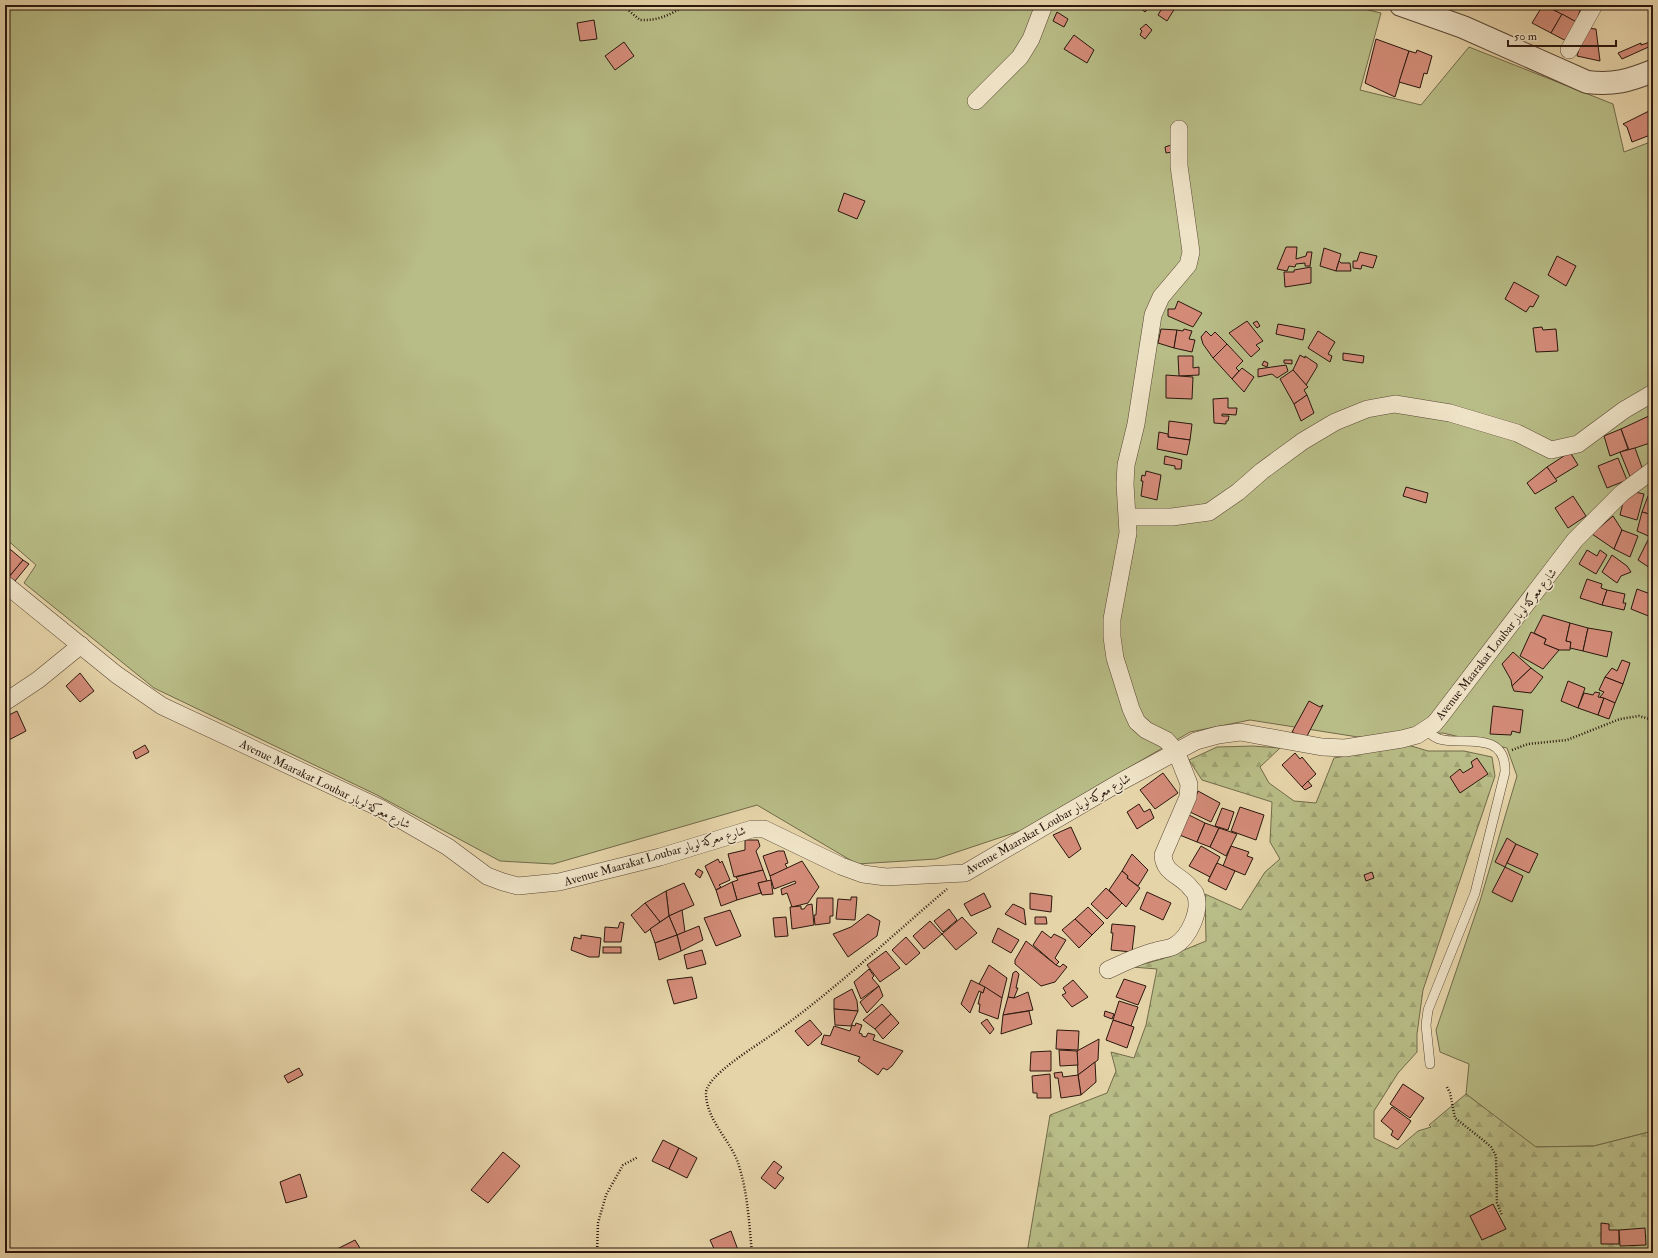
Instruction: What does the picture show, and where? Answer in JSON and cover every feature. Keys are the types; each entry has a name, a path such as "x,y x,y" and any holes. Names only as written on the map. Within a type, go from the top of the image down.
{"street":[{"path":"976,101 1020,57 1031,39 1044,5"},
{"path":"1401,5 1463,27 1587,82 1607,84 1630,80 1653,71"},
{"path":"1569,50 1594,5"},
{"path":"1108,970 1139,956 1173,947 1182,940 1192,926 1196,910 1195,893 1184,881 1169,871 1163,864 1163,856 1184,808 1189,791 1188,778 1176,751 1166,740 1146,730 1137,722 1131,709 1115,658 1112,637 1112,619 1126,548 1128,517 1125,484 1126,465 1136,424 1153,315 1161,297 1188,265 1191,252 1179,166 1179,129"},
{"path":"1128,517 1172,517 1209,512 1238,492 1262,471 1303,441 1335,422 1367,409 1395,404 1450,413 1517,433 1551,450 1578,444 1624,410 1653,393"},
{"name":"Avenue Maarakat Loubar شارع معركة لوبار","path":"5,584 134,688 162,706 382,809 448,848 487,876 503,882 518,886 559,882 660,857 752,829 764,829 841,866 862,874 886,877 965,873 1122,780 1196,741 1229,733 1252,733 1332,748 1402,739 1426,730 1439,718 1584,528 1622,493 1653,470"},
{"path":"5,702 38,680 81,645"}],"lane":[{"path":"1426,730 1431,735 1440,739 1482,742 1501,753 1506,764 1482,871 1467,916 1428,1010 1426,1025 1430,1064"}],"path":[{"path":"622,5 640,20 653,21 669,16 686,5"},
{"path":"1501,753 1528,744 1567,740 1620,719 1639,716 1653,720"},
{"path":"752,1253 746,1192 739,1165 706,1105 706,1091 716,1075 772,1035 862,964 965,873"},
{"path":"1447,1087 1450,1093 1455,1118 1491,1147 1496,1156 1497,1203 1502,1215"},
{"path":"597,1253 598,1223 606,1195 623,1166 638,1157"}],"green space":[{"path":"5,5 1347,5 1381,13 1360,90 1421,105 1469,47 1613,104 1624,152 1653,141 1653,1131 1594,1146 1535,1147 1466,1094 1469,1064 1440,1052 1436,1030 1480,901 1517,776 1507,748 1443,733 1358,737 1250,720 1190,732 1020,831 936,859 857,864 757,805 553,864 500,861 377,795 154,688 24,583 36,565 5,538 5,455 9,446 5,440"},
{"path":"1408,745 1428,751 1464,751 1492,757 1495,776 1423,990 1417,1034 1417,1052 1398,1073 1374,1111 1374,1138 1397,1149 1418,1131 1431,1127 1429,1125 1466,1094 1536,1147 1594,1146 1653,1131 1653,1253 1027,1253 1050,1115 1107,1093 1116,1071 1111,1052 1134,1058 1146,1025 1157,969 1132,967 1162,959 1206,941 1205,894 1241,910 1265,872 1280,859 1270,842 1272,802 1202,780 1189,760 1217,747 1253,746 1280,748 1260,767 1269,783 1294,801 1316,803 1334,758"}],"building":[{"path":"1114,5 1122,5 1118,9"},
{"path":"1137,5 1151,5 1145,12"},
{"path":"1164,5 1175,8 1167,21 1158,15"},
{"path":"1507,5 1535,5 1535,8 1507,9"},
{"path":"1543,5 1562,14 1551,33 1532,23"},
{"path":"1546,5 1558,5 1556,11"},
{"path":"1558,5 1582,5 1576,22 1556,11"},
{"path":"1057,12 1068,19 1064,27 1053,21"},
{"path":"1562,14 1580,24 1570,43 1551,33"},
{"path":"594,20 597,39 580,41 577,23"},
{"path":"1146,24 1152,30 1145,39 1140,35 1142,31 1140,29"},
{"path":"1585,28 1596,29 1600,61 1577,56"},
{"path":"1074,35 1094,50 1087,63 1064,49"},
{"path":"1376,39 1409,51 1395,97 1365,83"},
{"path":"1653,41 1653,45 1622,59 1618,53 1641,43 1641,45"},
{"path":"624,42 634,56 615,70 605,56"},
{"path":"1417,50 1432,56 1427,74 1424,73 1420,88 1399,82 1409,51 1416,53"},
{"path":"1653,109 1653,134 1632,142 1627,127 1623,124"},
{"path":"1171,145 1172,152 1166,153 1165,147"},
{"path":"844,193 865,201 857,219 838,211"},
{"path":"1286,247 1297,247 1296,259 1306,256 1307,252 1312,252 1310,266 1305,266 1305,263 1296,264 1295,267 1289,266 1287,271 1277,269"},
{"path":"1324,248 1341,254 1336,271 1320,266"},
{"path":"1360,252 1377,256 1373,268 1362,265 1361,269 1353,268 1353,261 1357,261"},
{"path":"1557,256 1576,266 1566,286 1548,275"},
{"path":"1339,261 1341,263 1350,263 1351,271 1336,271"},
{"path":"1311,267 1311,283 1285,287 1284,272 1294,272 1294,270"},
{"path":"1514,282 1539,296 1533,307 1530,306 1526,312 1505,299"},
{"path":"1178,301 1202,313 1193,327 1168,316 1168,309 1175,309"},
{"path":"1247,321 1263,341 1256,345 1260,349 1251,357 1229,333"},
{"path":"1257,321 1260,326 1257,328 1253,323"},
{"path":"1278,324 1305,329 1303,340 1276,334"},
{"path":"1542,327 1543,330 1556,329 1558,351 1536,352 1533,328"},
{"path":"1161,329 1177,330 1174,348 1158,343"},
{"path":"1184,329 1192,331 1189,339 1195,340 1192,352 1174,348 1177,330 1183,331"},
{"path":"1206,331 1211,336 1215,332 1227,344 1213,358 1203,344 1201,337"},
{"path":"1318,331 1335,342 1328,354 1332,356 1330,362 1308,348"},
{"path":"1227,344 1243,361 1236,368 1239,371 1232,379 1213,358"},
{"path":"1343,353 1364,356 1363,363 1343,360"},
{"path":"1300,355 1305,358 1305,356 1317,364 1317,367 1306,385 1293,370"},
{"path":"1178,356 1193,356 1193,368 1199,367 1199,375 1179,376"},
{"path":"1284,360 1292,360 1292,364 1284,363"},
{"path":"1264,361 1268,363 1267,367 1262,365"},
{"path":"1286,365 1288,371 1277,378 1272,374 1258,377 1258,369"},
{"path":"1242,368 1254,377 1244,392 1232,379"},
{"path":"1293,370 1308,387 1304,390 1307,395 1294,404 1280,379"},
{"path":"1166,375 1193,377 1192,399 1166,398"},
{"path":"1307,395 1314,413 1301,421 1294,404"},
{"path":"1228,398 1228,408 1237,408 1236,415 1222,414 1222,416 1229,416 1226,424 1214,423 1213,399"},
{"path":"1651,415 1653,419 1653,442 1629,450 1621,429"},
{"path":"1169,421 1192,424 1190,440 1168,437"},
{"path":"1621,429 1628,449 1610,456 1604,436"},
{"path":"1159,432 1168,434 1168,437 1190,440 1187,455 1157,449"},
{"path":"1635,448 1643,470 1631,479 1620,452"},
{"path":"1570,452 1578,465 1555,479 1547,467"},
{"path":"1165,456 1182,460 1181,469 1175,469 1175,466 1164,464"},
{"path":"1618,458 1627,480 1607,488 1598,466"},
{"path":"1547,467 1557,481 1535,494 1527,483"},
{"path":"1146,471 1161,475 1157,500 1141,496 1143,481 1141,481 1142,475 1145,476"},
{"path":"1406,487 1428,493 1426,503 1403,496"},
{"path":"1626,490 1644,494 1637,520 1620,515"},
{"path":"1573,496 1586,516 1568,528 1555,508"},
{"path":"1648,496 1653,497 1653,515 1642,512"},
{"path":"1642,512 1653,515 1653,538 1637,531"},
{"path":"1613,516 1622,530 1614,549 1592,534"},
{"path":"1622,530 1638,536 1630,557 1614,549"},
{"path":"1648,540 1653,543 1653,570 1638,560"},
{"path":"5,545 23,560 9,577 5,573"},
{"path":"1587,550 1597,556 1600,550 1607,555 1596,574 1579,564"},
{"path":"1612,555 1627,566 1631,572 1621,576 1617,583 1602,572"},
{"path":"23,560 29,564 15,581 9,577"},
{"path":"1587,579 1602,584 1601,588 1607,590 1602,605 1580,598"},
{"path":"1637,589 1653,595 1653,611 1651,617 1631,609"},
{"path":"1607,590 1625,594 1623,603 1626,603 1624,610 1602,605"},
{"path":"1543,615 1570,623 1566,641 1571,642 1570,650 1559,650 1544,644 1546,639 1534,633"},
{"path":"1570,623 1588,628 1583,651 1570,648 1571,642 1566,641"},
{"path":"1588,628 1612,632 1607,657 1583,651"},
{"path":"1531,632 1546,639 1544,644 1559,650 1543,669 1520,656"},
{"path":"1513,652 1531,668 1512,686 1511,680 1502,664"},
{"path":"1622,660 1630,663 1623,684 1605,677 1612,668 1617,671"},
{"path":"1531,668 1543,677 1531,693 1514,691 1512,686"},
{"path":"80,673 94,691 80,702 66,686"},
{"path":"1605,677 1623,684 1615,703 1600,697 1604,692 1599,690"},
{"path":"1568,681 1585,688 1578,708 1561,701"},
{"path":"1595,692 1600,693 1598,697 1604,698 1598,715 1578,708 1584,693 1593,695"},
{"path":"1604,698 1615,703 1609,719 1598,715"},
{"path":"1309,701 1320,707 1323,705 1306,738 1292,732"},
{"path":"1493,706 1523,710 1520,733 1512,731 1511,735 1490,734"},
{"path":"17,711 26,731 5,742 5,717"},
{"path":"145,745 149,752 136,759 133,752"},
{"path":"1295,753 1300,759 1302,757 1316,774 1302,787 1282,765"},
{"path":"1477,758 1488,774 1460,793 1450,777 1460,769 1463,773 1473,767 1471,762"},
{"path":"1163,773 1178,793 1155,809 1140,790"},
{"path":"1308,781 1312,786 1305,790 1302,787"},
{"path":"1198,791 1220,803 1211,822 1190,812"},
{"path":"1139,804 1144,812 1150,809 1154,818 1137,829 1127,812"},
{"path":"1240,807 1264,815 1256,840 1231,831"},
{"path":"1222,808 1234,812 1228,830 1215,826"},
{"path":"1185,813 1205,823 1197,842 1177,834"},
{"path":"1205,823 1219,828 1210,847 1197,842"},
{"path":"1071,827 1081,849 1069,858 1053,835"},
{"path":"1219,828 1237,834 1226,856 1210,847"},
{"path":"1507,838 1516,844 1505,867 1495,862"},
{"path":"745,840 758,840 760,846 756,851 763,870 734,877 728,854 745,850"},
{"path":"1516,844 1538,854 1529,873 1507,863"},
{"path":"1201,846 1220,857 1210,877 1189,866"},
{"path":"1231,846 1249,852 1247,856 1253,858 1245,875 1223,866"},
{"path":"778,851 784,851 788,863 785,864 788,869 770,876 763,856"},
{"path":"1132,854 1148,870 1138,886 1127,878 1128,876 1122,871"},
{"path":"718,859 720,863 722,861 730,880 719,885 721,887 716,890 705,866"},
{"path":"802,861 819,887 808,903 792,907 787,893 782,895 781,889 796,883 795,881 774,889 770,876"},
{"path":"1217,863 1235,871 1226,890 1208,881"},
{"path":"1505,867 1523,876 1512,902 1492,892"},
{"path":"698,869 703,872 700,878 695,874"},
{"path":"763,870 767,881 758,883 761,893 737,900 732,882 738,880 736,877"},
{"path":"1122,871 1128,876 1127,878 1140,888 1126,907 1109,890"},
{"path":"1372,872 1374,878 1366,881 1364,875"},
{"path":"771,880 773,894 762,895 758,883"},
{"path":"732,882 737,900 721,906 716,890"},
{"path":"684,883 694,905 669,916 666,891"},
{"path":"1106,888 1122,903 1107,919 1091,904"},
{"path":"666,891 669,916 660,922 645,903"},
{"path":"1147,892 1171,903 1163,920 1140,909"},
{"path":"984,893 991,907 971,916 964,904"},
{"path":"1030,893 1052,896 1051,912 1030,909"},
{"path":"851,897 857,897 855,920 836,919 838,899 851,900"},
{"path":"817,898 833,898 833,916 830,916 830,923 815,925 814,915 816,915"},
{"path":"645,903 660,922 645,933 631,915"},
{"path":"812,904 814,925 792,929 790,907 801,906 801,909 804,909 807,905"},
{"path":"1013,904 1024,909 1026,925 1005,914"},
{"path":"1088,907 1104,923 1092,935 1075,919"},
{"path":"949,909 957,920 943,932 934,921"},
{"path":"682,910 685,932 677,935 669,916"},
{"path":"730,910 741,936 716,946 704,918"},
{"path":"868,914 880,921 877,936 848,957 833,934 851,927"},
{"path":"669,916 677,935 655,943 650,929"},
{"path":"786,917 788,936 775,937 773,918"},
{"path":"962,917 977,933 956,950 942,934"},
{"path":"1035,917 1046,917 1047,924 1035,924"},
{"path":"1075,919 1092,935 1079,948 1062,930"},
{"path":"930,921 942,934 924,949 913,936"},
{"path":"620,922 624,923 621,942 604,942 605,927 618,928"},
{"path":"1112,924 1135,926 1132,952 1111,950 1113,933 1111,933"},
{"path":"699,926 703,940 681,951 677,935"},
{"path":"998,928 1019,940 1011,953 992,942"},
{"path":"1042,931 1051,938 1054,934 1066,940 1055,958 1059,962 1056,965 1033,945"},
{"path":"581,935 601,938 599,957 589,957 571,950 574,937 581,939"},
{"path":"677,935 681,951 659,960 655,943"},
{"path":"906,937 920,953 906,965 892,950"},
{"path":"1026,941 1056,965 1060,967 1063,964 1067,967 1055,982 1041,986 1015,964 1015,960"},
{"path":"603,947 621,947 621,953 603,953"},
{"path":"702,950 706,964 687,969 684,955"},
{"path":"886,951 900,968 880,982 867,965"},
{"path":"989,965 1007,978 1002,998 979,984"},
{"path":"869,969 874,976 872,978 879,986 861,999 854,982"},
{"path":"1016,971 1019,974 1016,988 1018,988 1014,998 1008,997 1013,973"},
{"path":"692,977 697,998 674,1004 667,980"},
{"path":"1124,979 1146,986 1138,1005 1116,997"},
{"path":"971,980 985,987 983,993 979,991 970,1013 961,1004"},
{"path":"1073,980 1088,997 1072,1007 1062,995 1066,993 1063,988"},
{"path":"879,986 883,996 867,1013 860,1002"},
{"path":"985,987 1002,998 998,1019 979,1012 980,1004 978,1004 981,992 983,993"},
{"path":"852,989 857,1001 858,1011 834,1009 834,999"},
{"path":"1028,992 1033,1010 1003,1015 1008,997 1014,998"},
{"path":"1119,1001 1138,1007 1131,1026 1113,1020"},
{"path":"882,1004 891,1014 875,1029 863,1020"},
{"path":"834,1009 858,1011 851,1026 835,1025"},
{"path":"1029,1011 1032,1024 1001,1034 1003,1015"},
{"path":"1105,1011 1114,1014 1112,1019 1104,1016"},
{"path":"891,1014 899,1023 883,1039 875,1029"},
{"path":"987,1019 994,1029 990,1034 981,1023"},
{"path":"810,1020 822,1034 808,1046 795,1031"},
{"path":"1113,1020 1134,1027 1127,1048 1106,1040"},
{"path":"856,1023 862,1025 859,1033 862,1034 862,1036 866,1037 868,1033 875,1035 873,1040 903,1051 892,1066 887,1070 883,1068 878,1075 858,1061 860,1057 821,1044 824,1035 830,1036 834,1026 850,1031 852,1025 855,1026"},
{"path":"1057,1030 1079,1031 1078,1050 1056,1049"},
{"path":"1099,1039 1098,1060 1078,1075 1077,1051"},
{"path":"1059,1050 1077,1051 1078,1065 1060,1066"},
{"path":"1051,1051 1051,1071 1030,1071 1031,1052"},
{"path":"1095,1062 1096,1082 1081,1095 1078,1075"},
{"path":"299,1068 303,1075 288,1083 284,1076"},
{"path":"1062,1072 1063,1077 1078,1075 1081,1095 1061,1098 1058,1078 1055,1078 1054,1073"},
{"path":"1050,1074 1051,1098 1037,1098 1037,1093 1033,1093 1032,1076"},
{"path":"1403,1084 1424,1098 1410,1118 1390,1104"},
{"path":"1392,1107 1411,1121 1398,1140 1391,1135 1393,1131 1381,1121"},
{"path":"663,1140 679,1148 669,1169 652,1161"},
{"path":"679,1148 697,1158 687,1178 669,1169"},
{"path":"503,1152 520,1166 488,1203 471,1190"},
{"path":"774,1161 782,1167 777,1173 784,1178 775,1189 761,1178"},
{"path":"300,1174 307,1197 286,1203 280,1182"},
{"path":"1493,1204 1506,1229 1482,1240 1470,1216"},
{"path":"1601,1223 1609,1224 1609,1230 1619,1230 1619,1244 1601,1244"},
{"path":"1645,1228 1646,1245 1620,1246 1619,1230"},
{"path":"731,1231 738,1250 732,1253 716,1253 710,1240"},
{"path":"355,1240 363,1253 339,1253 337,1249"},
{"path":"651,1249 652,1253 639,1253"}]}
